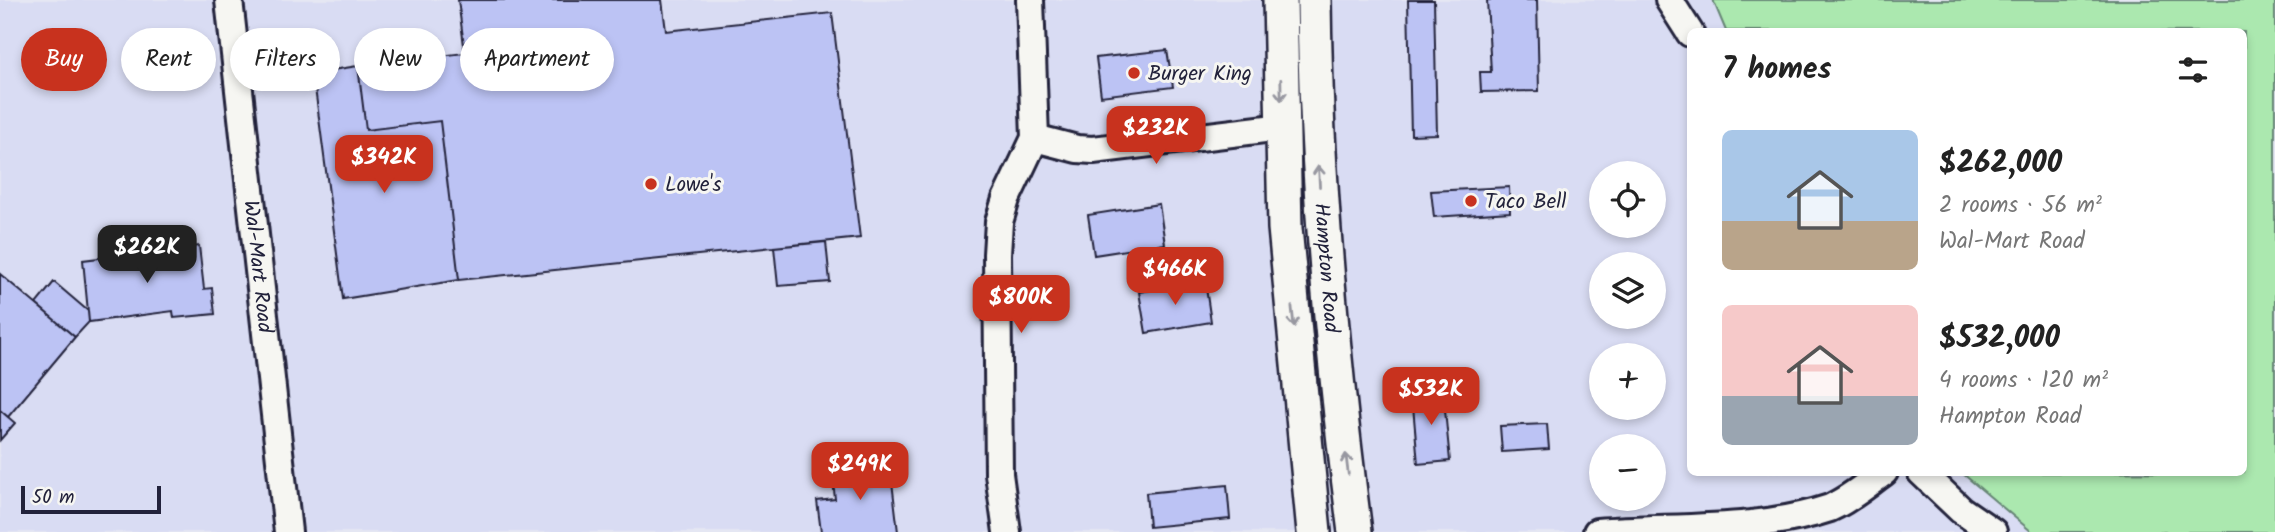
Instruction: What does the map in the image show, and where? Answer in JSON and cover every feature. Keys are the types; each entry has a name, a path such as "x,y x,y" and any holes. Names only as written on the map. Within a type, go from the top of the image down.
{"main road":[{"name":"Hampton Road","path":"1280,0 1285,228 1314,532"},
{"name":"Hampton Road","path":"1314,0 1316,124 1323,239 1355,532"}],"street":[{"name":"Wal-Mart Road","path":"229,0 288,532"},
{"path":"1007,532 999,448 999,222 1006,199 1035,138 1030,0"},
{"path":"1669,0 1687,28"},
{"path":"1035,138 1077,149 1093,150 1282,127"},
{"path":"1597,532 1744,530 1790,523 1833,508 1878,476"},
{"path":"1924,476 1961,510 1993,532"}],"shaded area":[{"path":"0,0 1713,0 1725,28 1687,28 1687,476 1966,476 2032,532 0,532"}],"green space":[{"path":"1713,0 2275,0 2275,532 2032,532 1966,476 2247,476 2247,28 1725,28"}],"building":[{"name":"Lowe's","path":"458,0 662,0 666,31 832,13 860,238 459,280 440,121 366,130 361,91 446,91 446,55 460,54 460,91 614,91 614,28 462,28"},
{"path":"1408,0 1434,0 1437,134 1411,135"},
{"path":"1487,0 1537,0 1539,91 1481,92 1480,72 1491,72"},
{"name":"Burger King","path":"1167,50 1173,87 1101,96 1096,58"},
{"path":"354,67 354,91 361,91 366,130 440,121 459,280 343,299 315,91 340,91 340,69"},
{"name":"Taco Bell","path":"1509,187 1510,212 1434,217 1431,191"},
{"path":"1159,204 1165,244 1094,255 1088,215"},
{"path":"826,242 830,282 778,286 774,247"},
{"path":"199,246 204,289 212,288 215,314 174,318 173,311 89,322 83,260"},
{"path":"0,274 75,337 8,417 0,410"},
{"path":"1205,281 1211,322 1146,333 1139,292"},
{"path":"54,282 88,311 89,322 75,337 36,304"},
{"path":"1443,390 1450,461 1418,464 1412,394"},
{"path":"0,410 15,423 0,440"},
{"path":"1547,424 1549,449 1502,452 1500,426"},
{"path":"890,465 898,532 821,532 817,501 835,499 832,472"},
{"path":"1227,485 1230,519 1149,527 1146,493"}],"place":[{"name":"Burger King","path":"1134,73"},
{"name":"Lowe's","path":"651,184"},
{"name":"Taco Bell","path":"1471,201"}]}
